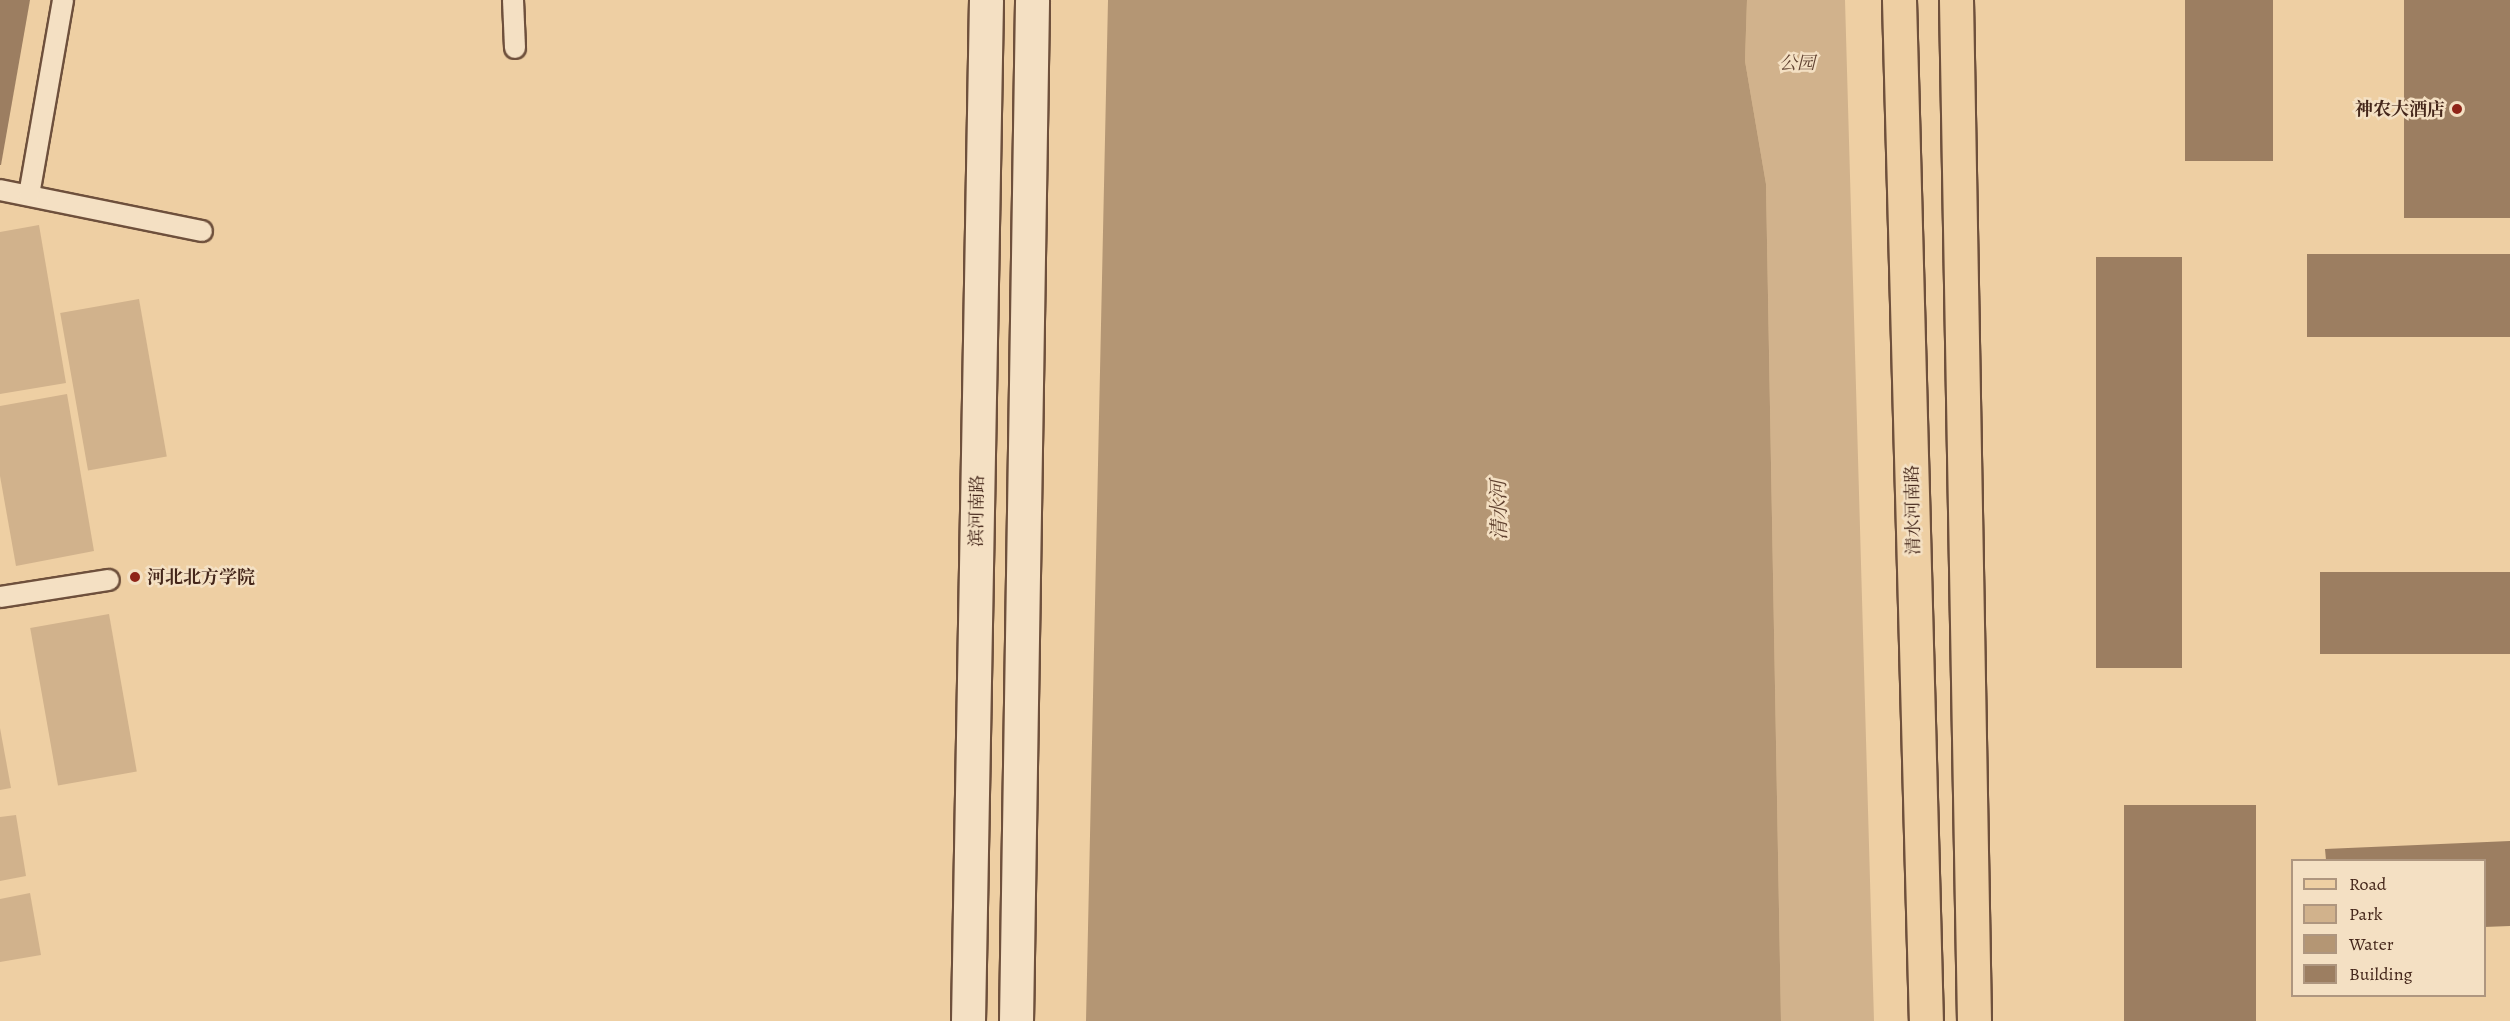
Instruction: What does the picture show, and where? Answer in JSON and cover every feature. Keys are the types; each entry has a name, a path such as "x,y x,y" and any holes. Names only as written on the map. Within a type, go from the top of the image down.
{"main road":[{"name":"滨河南路","path":"968,1021 986,0"},
{"path":"1016,1021 1032,0"},
{"name":"清水河南路","path":"1899,0 1926,1021"},
{"path":"1956,0 1974,1021"}],"lane":[{"path":"29,195 63,0"},
{"path":"513,0 515,48"},
{"path":"0,190 202,231"},
{"path":"0,597 109,580"}],"green space":[{"name":"公园","path":"1747,0 1845,0 1874,1021 1781,1021 1766,184 1745,61"},
{"path":"39,225 66,383 0,394 0,232"},
{"path":"139,299 167,457 88,470 60,313"},
{"path":"67,394 94,551 16,566 0,476 0,406"},
{"path":"109,614 137,772 58,785 30,628"},
{"path":"0,728 11,788 0,790"},
{"path":"16,815 26,876 0,881 0,817"},
{"path":"30,893 41,955 0,962 0,899"}],"water":[{"name":"清水河","path":"1108,0 1747,0 1745,61 1766,184 1781,1021 1086,1021"}],"building":[{"path":"0,0 30,0 1,165 0,165"},
{"path":"2185,0 2273,0 2273,161 2185,161"},
{"name":"神农大酒店","path":"2404,0 2510,0 2510,218 2404,218"},
{"path":"2307,254 2510,254 2510,337 2307,337"},
{"path":"2096,257 2182,257 2182,668 2096,668"},
{"path":"2320,572 2510,572 2510,654 2320,654"},
{"path":"2124,805 2256,805 2256,1021 2124,1021"},
{"path":"2510,841 2510,926 2486,927 2486,859 2326,859 2325,849"}],"place":[{"name":"神农大酒店","path":"2457,109"},
{"name":"河北北方学院","path":"135,577"}]}
